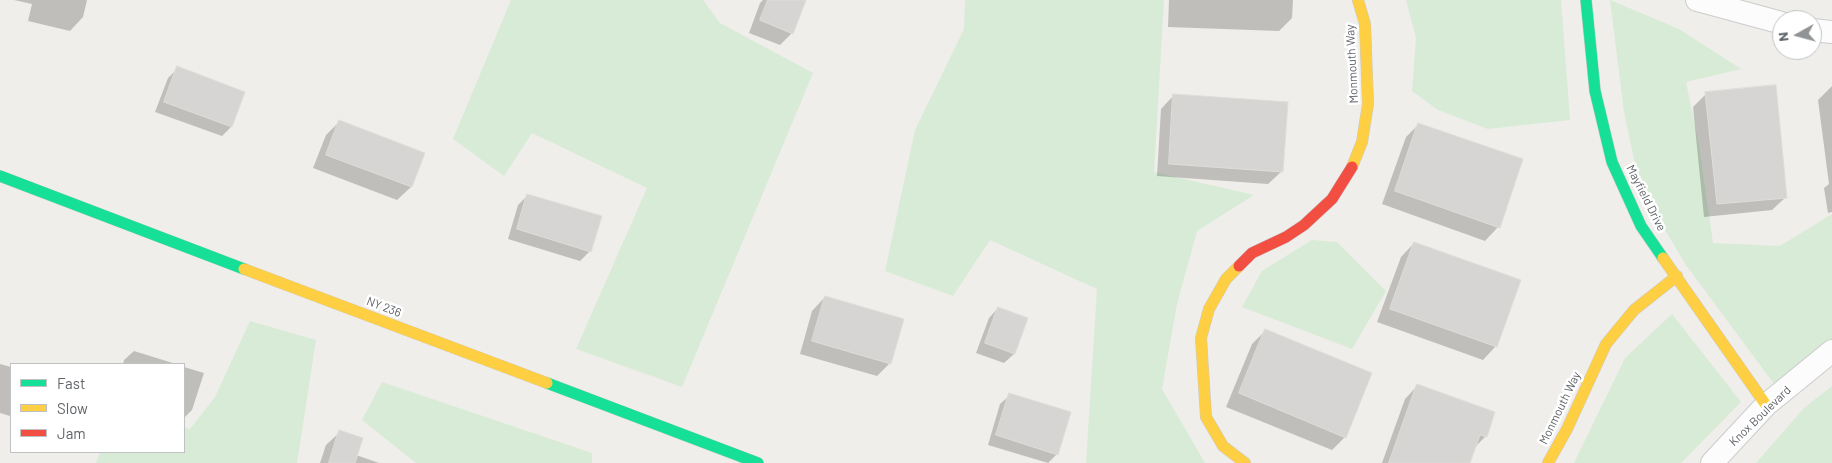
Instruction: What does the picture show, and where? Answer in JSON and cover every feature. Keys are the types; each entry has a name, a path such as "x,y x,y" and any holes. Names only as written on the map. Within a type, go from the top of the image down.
{"street":[{"name":"Monmouth Way","path":"1245,463 1223,446 1206,417 1201,338 1209,310 1226,279 1252,253 1286,237 1304,225 1332,199 1349,174 1362,142 1368,104 1365,24 1358,0"},
{"name":"Mayfield Drive","path":"1586,0 1595,91 1612,162 1641,226 1766,406"},
{"path":"1697,0 1772,20"},
{"name":"NY 236","path":"0,176 758,463"},
{"name":"Monmouth Way","path":"1548,463 1567,429 1606,344 1634,310 1676,276"},
{"name":"Knox Boulevard","path":"1712,463 1766,406 1832,351"}],"green space":[{"path":"511,0 703,0 720,23 813,73 682,387 576,349 647,188 532,133 504,176 453,139"},
{"path":"965,0 1164,0 1154,172 1254,195 1197,231 1177,304 1162,389 1205,463 1086,463 1097,289 990,240 953,296 885,271 915,130 964,29"},
{"path":"1406,0 1561,0 1570,120 1488,129 1438,110 1412,91 1416,38"},
{"path":"1610,0 1679,29 1741,69 1686,82 1699,145 1713,243 1780,246 1832,214 1832,345 1780,392 1686,265 1640,188 1624,112"},
{"path":"1312,240 1337,242 1386,291 1352,349 1242,307 1262,271"},
{"path":"1672,314 1741,402 1681,463 1574,463 1625,358"},
{"path":"250,321 316,340 297,463 96,463 100,453 185,453 185,427 190,429 215,397"},
{"path":"382,382 592,453 592,463 416,463 362,420"},
{"path":"1832,386 1832,463 1756,463 1804,408"}],"building":[{"path":"768,0 806,0 793,34 760,20"},
{"path":"177,66 245,92 232,127 164,102"},
{"path":"1776,85 1787,198 1717,204 1705,92"},
{"path":"1173,94 1288,102 1283,172 1169,164"},
{"path":"339,120 425,153 412,187 326,155"},
{"path":"1418,123 1523,159 1500,228 1395,191"},
{"path":"527,194 602,216 591,252 517,229"},
{"path":"1414,242 1521,280 1497,347 1390,309"},
{"path":"825,296 904,319 891,364 812,341"},
{"path":"998,307 1028,318 1015,354 985,343"},
{"path":"1265,329 1372,373 1346,438 1239,393"},
{"path":"1417,384 1495,412 1487,437 1480,435 1470,463 1389,463"},
{"path":"1009,393 1071,412 1058,455 996,435"},
{"path":"339,430 363,438 355,463 329,463"}],"traffic: fast":[{"path":"1586,0 1595,91 1612,162 1641,226 1663,258"},
{"path":"0,176 244,269"},
{"path":"547,383 758,463"}],"traffic: slow":[{"path":"1352,167 1362,142 1368,104 1365,24 1358,0"},
{"path":"1663,258 1766,405"},
{"path":"1239,266 1226,279 1209,309 1201,338 1206,417 1223,446 1245,463"},
{"path":"244,269 547,383"},
{"path":"1548,463 1567,429 1606,344 1634,310 1677,276"}],"traffic: jam":[{"path":"1239,266 1252,253 1286,237 1304,225 1332,199 1352,167"}]}
